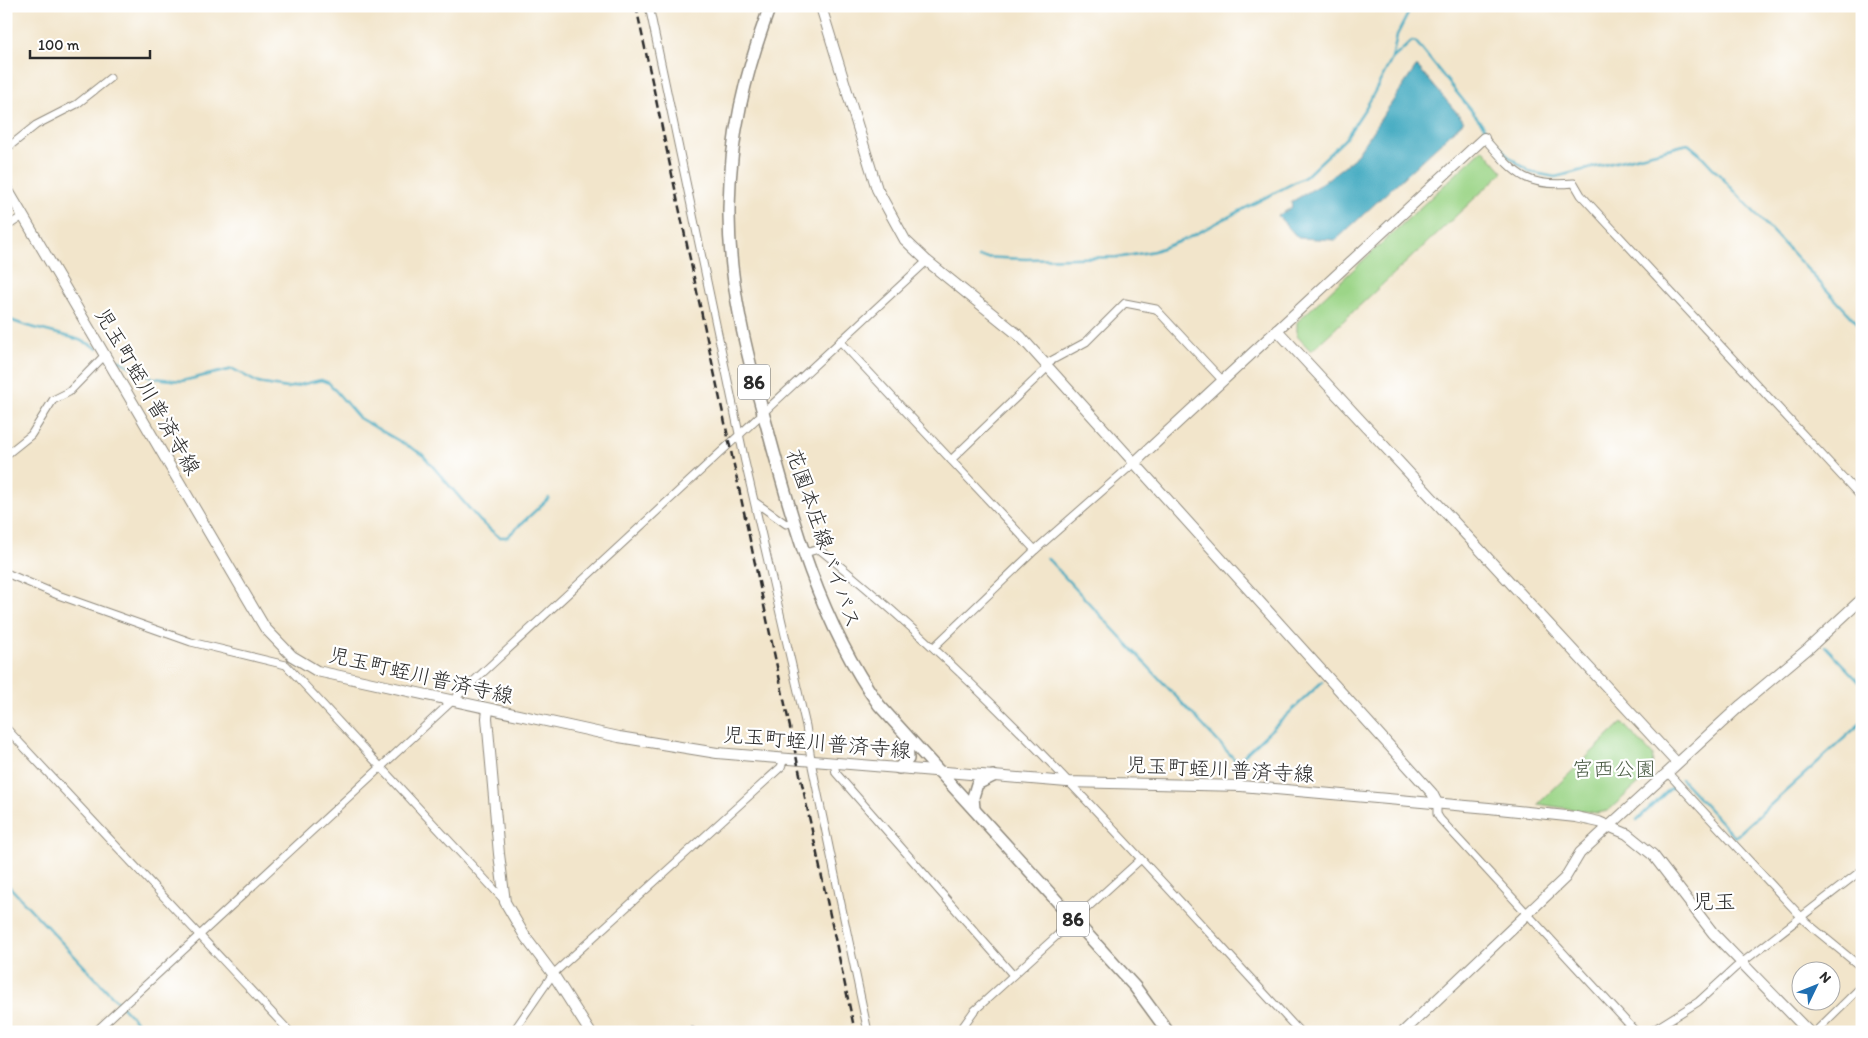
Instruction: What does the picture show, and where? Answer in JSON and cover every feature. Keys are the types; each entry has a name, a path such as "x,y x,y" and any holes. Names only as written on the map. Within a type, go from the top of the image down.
{"main road":[{"name":"花園本庄線バイパス","path":"770,6 750,60 742,90 735,132 729,209 733,275 743,336 794,522 837,637 858,676 879,705 1135,987 1168,1032"},
{"path":"900,768 908,759 908,738"},
{"path":"974,810 973,797 977,784 993,776"}],"street":[{"path":"649,6 740,434 806,726 811,760 868,1032"},
{"path":"822,8 877,190 905,240 927,261 1001,320 1046,365 1426,785 1435,797 1437,804 1436,814 1440,819 1636,1032"},
{"path":"6,149 36,125 77,104 110,78"},
{"path":"934,647 1035,550 1134,463 1484,138 1510,169 1526,178 1547,184 1574,183 1581,195 1862,498"},
{"name":"児玉町蛭川普済寺線","path":"6,187 265,628 289,661 317,671 488,710 681,748 811,760 834,764 1067,782 1241,786 1576,817 1611,826 1636,840 1653,855 1705,924 1741,965 1809,1032"},
{"path":"6,227 22,216"},
{"path":"96,1032 927,261"},
{"path":"951,460 1046,365 1086,342 1125,303 1156,309 1223,381"},
{"path":"1277,330 1677,763"},
{"path":"840,341 1035,550"},
{"path":"6,456 31,434 54,400 69,392 104,354"},
{"path":"755,502 786,524 794,522"},
{"path":"805,553 820,549 934,647 1067,782 1300,1032"},
{"path":"6,573 58,596 191,642 289,661 379,768 505,902 526,938 553,974 590,1032"},
{"path":"1403,1032 1526,913 1565,878 1580,853 1677,763 1862,599"},
{"path":"488,710 487,718 498,854 505,902"},
{"path":"6,728 290,1032"},
{"path":"513,1032 553,974 774,774 781,767 784,759"},
{"path":"834,764 836,773 1013,975"},
{"path":"1668,772 1802,917 1862,968"},
{"path":"959,1032 974,1010 1140,860"},
{"path":"1650,1032 1698,1002 1741,965 1862,870"},
{"path":"1815,1032 1862,986"}],"green space":[{"path":"1483,149 1503,172 1311,351 1297,336 1297,322"},
{"name":"宮西公園","path":"1622,723 1653,755 1652,771 1608,811 1597,813 1538,804"}],"water":[{"path":"1416,67 1464,121 1336,240 1298,238 1278,216 1292,207 1291,202 1320,185 1354,158"}],"waterway":[{"path":"978,257 1026,259 1122,257 1154,251 1186,239 1305,177 1345,139 1368,104 1392,59 1397,35 1412,6"},
{"path":"1392,59 1412,41 1416,42 1508,156 1530,172 1555,177 1688,144 1699,153 1862,328"},
{"path":"6,318 17,323 75,339 97,348"},
{"path":"110,356 153,378 182,381 233,369 258,383 287,388 321,380 329,383 359,418 422,454 480,521 499,537 507,537 549,498"},
{"path":"1047,558 1237,762 1322,682"},
{"path":"1825,646 1862,685"},
{"path":"1681,779 1735,837 1862,722"},
{"path":"1637,820 1672,787"},
{"path":"6,883 146,1032"}],"railway":[{"path":"636,6 855,1032"}],"district":[{"name":"児玉","path":"1714,901"}]}
